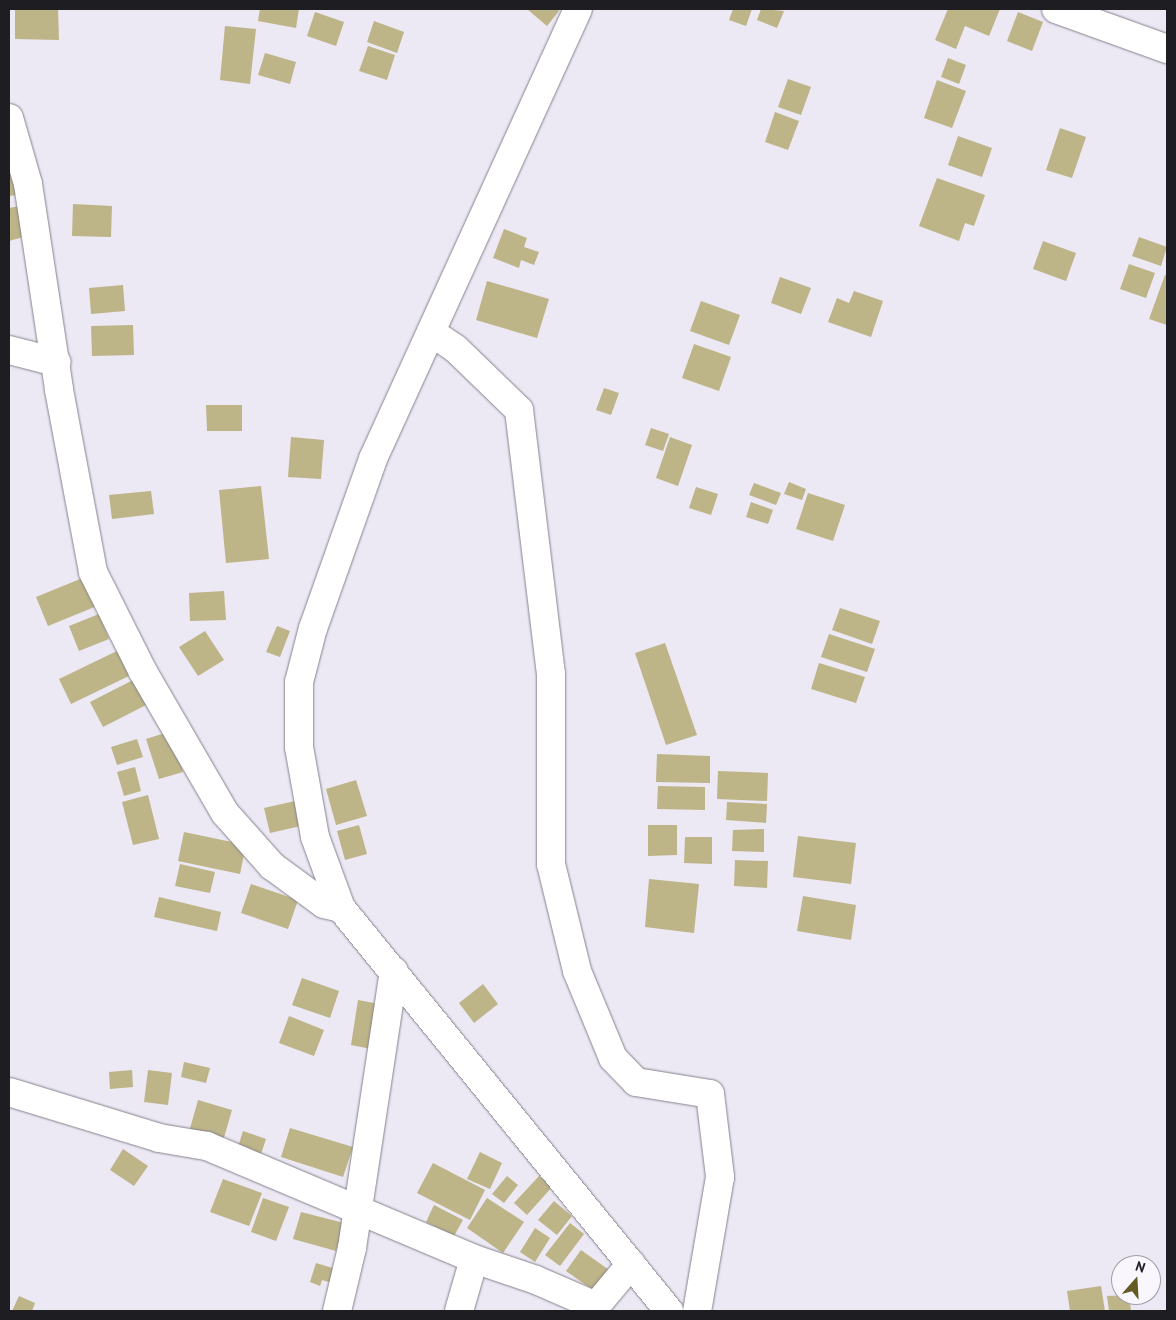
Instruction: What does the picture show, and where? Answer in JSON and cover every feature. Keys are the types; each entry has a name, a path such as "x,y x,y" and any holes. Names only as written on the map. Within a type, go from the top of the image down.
{"street":[{"path":"578,9 373,459 313,628 299,682 299,747 315,837 341,908 670,1311"},
{"path":"1056,9 1167,49"},
{"path":"9,118 28,184 59,390 94,572 142,670 225,813 278,871 324,904 341,908"},
{"path":"431,332 456,350 519,410 551,674 551,864 577,971 613,1058 636,1082 710,1094 720,1178 697,1311"},
{"path":"9,350 56,362"},
{"path":"337,1311 352,1248 394,971"},
{"path":"9,1092 159,1138 207,1146 358,1207 474,1259 536,1280 596,1309 631,1264"},
{"path":"459,1311 474,1259"}],"building":[{"path":"15,9 58,9 59,40 15,39"},
{"path":"260,9 299,9 296,28 258,21"},
{"path":"527,9 557,9 559,11 547,26"},
{"path":"733,9 752,9 746,26 729,20"},
{"path":"761,9 784,11 777,28 757,20"},
{"path":"948,9 1000,9 989,36 965,26 956,49 935,40"},
{"path":"315,12 344,22 336,46 307,36"},
{"path":"1018,12 1043,22 1032,51 1007,41"},
{"path":"374,21 404,32 397,53 367,42"},
{"path":"225,26 256,29 250,84 220,80"},
{"path":"368,46 395,55 387,80 359,71"},
{"path":"265,53 296,62 290,84 258,75"},
{"path":"948,58 966,65 959,84 941,77"},
{"path":"788,79 811,87 801,115 778,107"},
{"path":"937,80 966,91 952,128 924,118"},
{"path":"775,112 799,121 788,150 765,142"},
{"path":"1060,128 1086,137 1072,178 1046,170"},
{"path":"958,136 992,148 982,177 948,165"},
{"path":"9,166 17,195 9,196"},
{"path":"937,178 985,195 974,226 965,223 959,241 919,226"},
{"path":"73,204 112,206 111,237 72,236"},
{"path":"19,206 27,236 9,241 9,208"},
{"path":"504,229 527,238 524,247 539,252 534,265 521,260 519,268 493,258"},
{"path":"1139,237 1167,247 1161,266 1132,256"},
{"path":"1043,241 1076,253 1066,281 1033,269"},
{"path":"1129,264 1155,273 1146,298 1120,289"},
{"path":"1165,275 1167,275 1167,325 1149,319"},
{"path":"780,277 811,288 801,314 771,303"},
{"path":"487,281 549,299 537,338 476,320"},
{"path":"123,285 125,311 91,314 89,288"},
{"path":"854,291 883,301 871,337 828,322 837,298 849,303"},
{"path":"701,301 740,315 729,345 690,331"},
{"path":"133,325 134,355 92,356 91,326"},
{"path":"694,344 731,357 719,391 682,378"},
{"path":"604,388 619,393 611,415 596,410"},
{"path":"206,405 242,405 242,431 207,431"},
{"path":"651,428 669,434 663,451 645,445"},
{"path":"291,437 324,440 321,479 288,477"},
{"path":"670,437 692,445 678,486 656,478"},
{"path":"789,482 806,489 802,500 784,494"},
{"path":"754,483 781,493 776,505 749,495"},
{"path":"261,486 269,559 226,563 219,490"},
{"path":"696,487 718,494 711,515 689,508"},
{"path":"151,491 154,514 112,519 109,495"},
{"path":"808,493 845,505 833,541 796,529"},
{"path":"751,502 773,510 768,524 746,517"},
{"path":"85,577 97,606 48,626 36,597"},
{"path":"224,591 226,620 190,621 189,593"},
{"path":"840,608 880,621 872,644 832,630"},
{"path":"99,614 109,639 79,651 69,626"},
{"path":"277,626 290,631 280,657 266,652"},
{"path":"205,631 224,660 198,676 179,647"},
{"path":"829,634 875,649 867,672 821,657"},
{"path":"665,643 697,735 666,745 635,653"},
{"path":"119,650 131,675 71,704 59,679"},
{"path":"819,663 865,677 856,703 811,689"},
{"path":"137,678 150,703 103,727 90,702"},
{"path":"171,731 183,772 159,779 146,739"},
{"path":"137,739 143,757 117,765 111,747"},
{"path":"657,754 710,756 710,783 656,782"},
{"path":"135,767 141,791 124,796 117,772"},
{"path":"718,771 768,773 767,801 717,799"},
{"path":"356,780 367,816 336,825 326,789"},
{"path":"658,786 705,787 705,810 657,809"},
{"path":"148,795 159,839 133,845 122,802"},
{"path":"295,801 301,826 270,833 264,808"},
{"path":"727,802 767,804 766,823 726,820"},
{"path":"359,825 367,854 345,860 337,831"},
{"path":"648,825 677,825 677,855 648,856"},
{"path":"764,829 764,852 732,851 733,830"},
{"path":"184,832 246,845 240,874 178,861"},
{"path":"798,836 856,843 851,884 793,877"},
{"path":"685,837 712,837 712,864 684,863"},
{"path":"735,860 768,861 767,888 734,886"},
{"path":"180,864 215,872 210,893 175,886"},
{"path":"649,879 699,884 694,933 645,927"},
{"path":"251,884 298,900 288,929 241,913"},
{"path":"803,896 856,905 851,940 797,931"},
{"path":"159,897 221,912 217,931 154,917"},
{"path":"302,978 339,991 330,1018 292,1005"},
{"path":"483,984 498,1004 474,1023 459,1003"},
{"path":"358,1000 379,1004 371,1049 351,1045"},
{"path":"289,1016 324,1030 314,1056 279,1043"},
{"path":"184,1062 210,1068 206,1083 181,1077"},
{"path":"132,1070 133,1087 110,1089 109,1072"},
{"path":"148,1070 172,1073 168,1105 144,1102"},
{"path":"198,1100 232,1110 223,1141 189,1132"},
{"path":"290,1128 353,1147 343,1177 281,1157"},
{"path":"243,1131 266,1139 260,1157 237,1150"},
{"path":"123,1149 148,1166 134,1186 110,1170"},
{"path":"480,1152 502,1163 490,1189 467,1179"},
{"path":"433,1163 485,1190 470,1220 417,1193"},
{"path":"507,1176 518,1185 504,1203 492,1194"},
{"path":"539,1176 552,1187 527,1215 514,1203"},
{"path":"223,1179 262,1193 249,1226 210,1212"},
{"path":"263,1198 289,1207 276,1241 251,1232"},
{"path":"487,1198 524,1222 503,1253 467,1228"},
{"path":"554,1201 572,1216 557,1235 538,1220"},
{"path":"434,1205 463,1220 454,1236 426,1222"},
{"path":"301,1212 344,1223 336,1251 293,1239"},
{"path":"570,1223 584,1234 560,1266 545,1255"},
{"path":"535,1228 550,1238 535,1262 520,1252"},
{"path":"581,1250 612,1272 597,1293 566,1271"},
{"path":"316,1263 336,1269 332,1283 322,1280 320,1286 310,1282"},
{"path":"1101,1286 1105,1311 1070,1311 1067,1291"},
{"path":"19,1296 35,1303 32,1311 12,1311"},
{"path":"1107,1296 1111,1296 1111,1305 1130,1305 1131,1311 1109,1311"}]}
